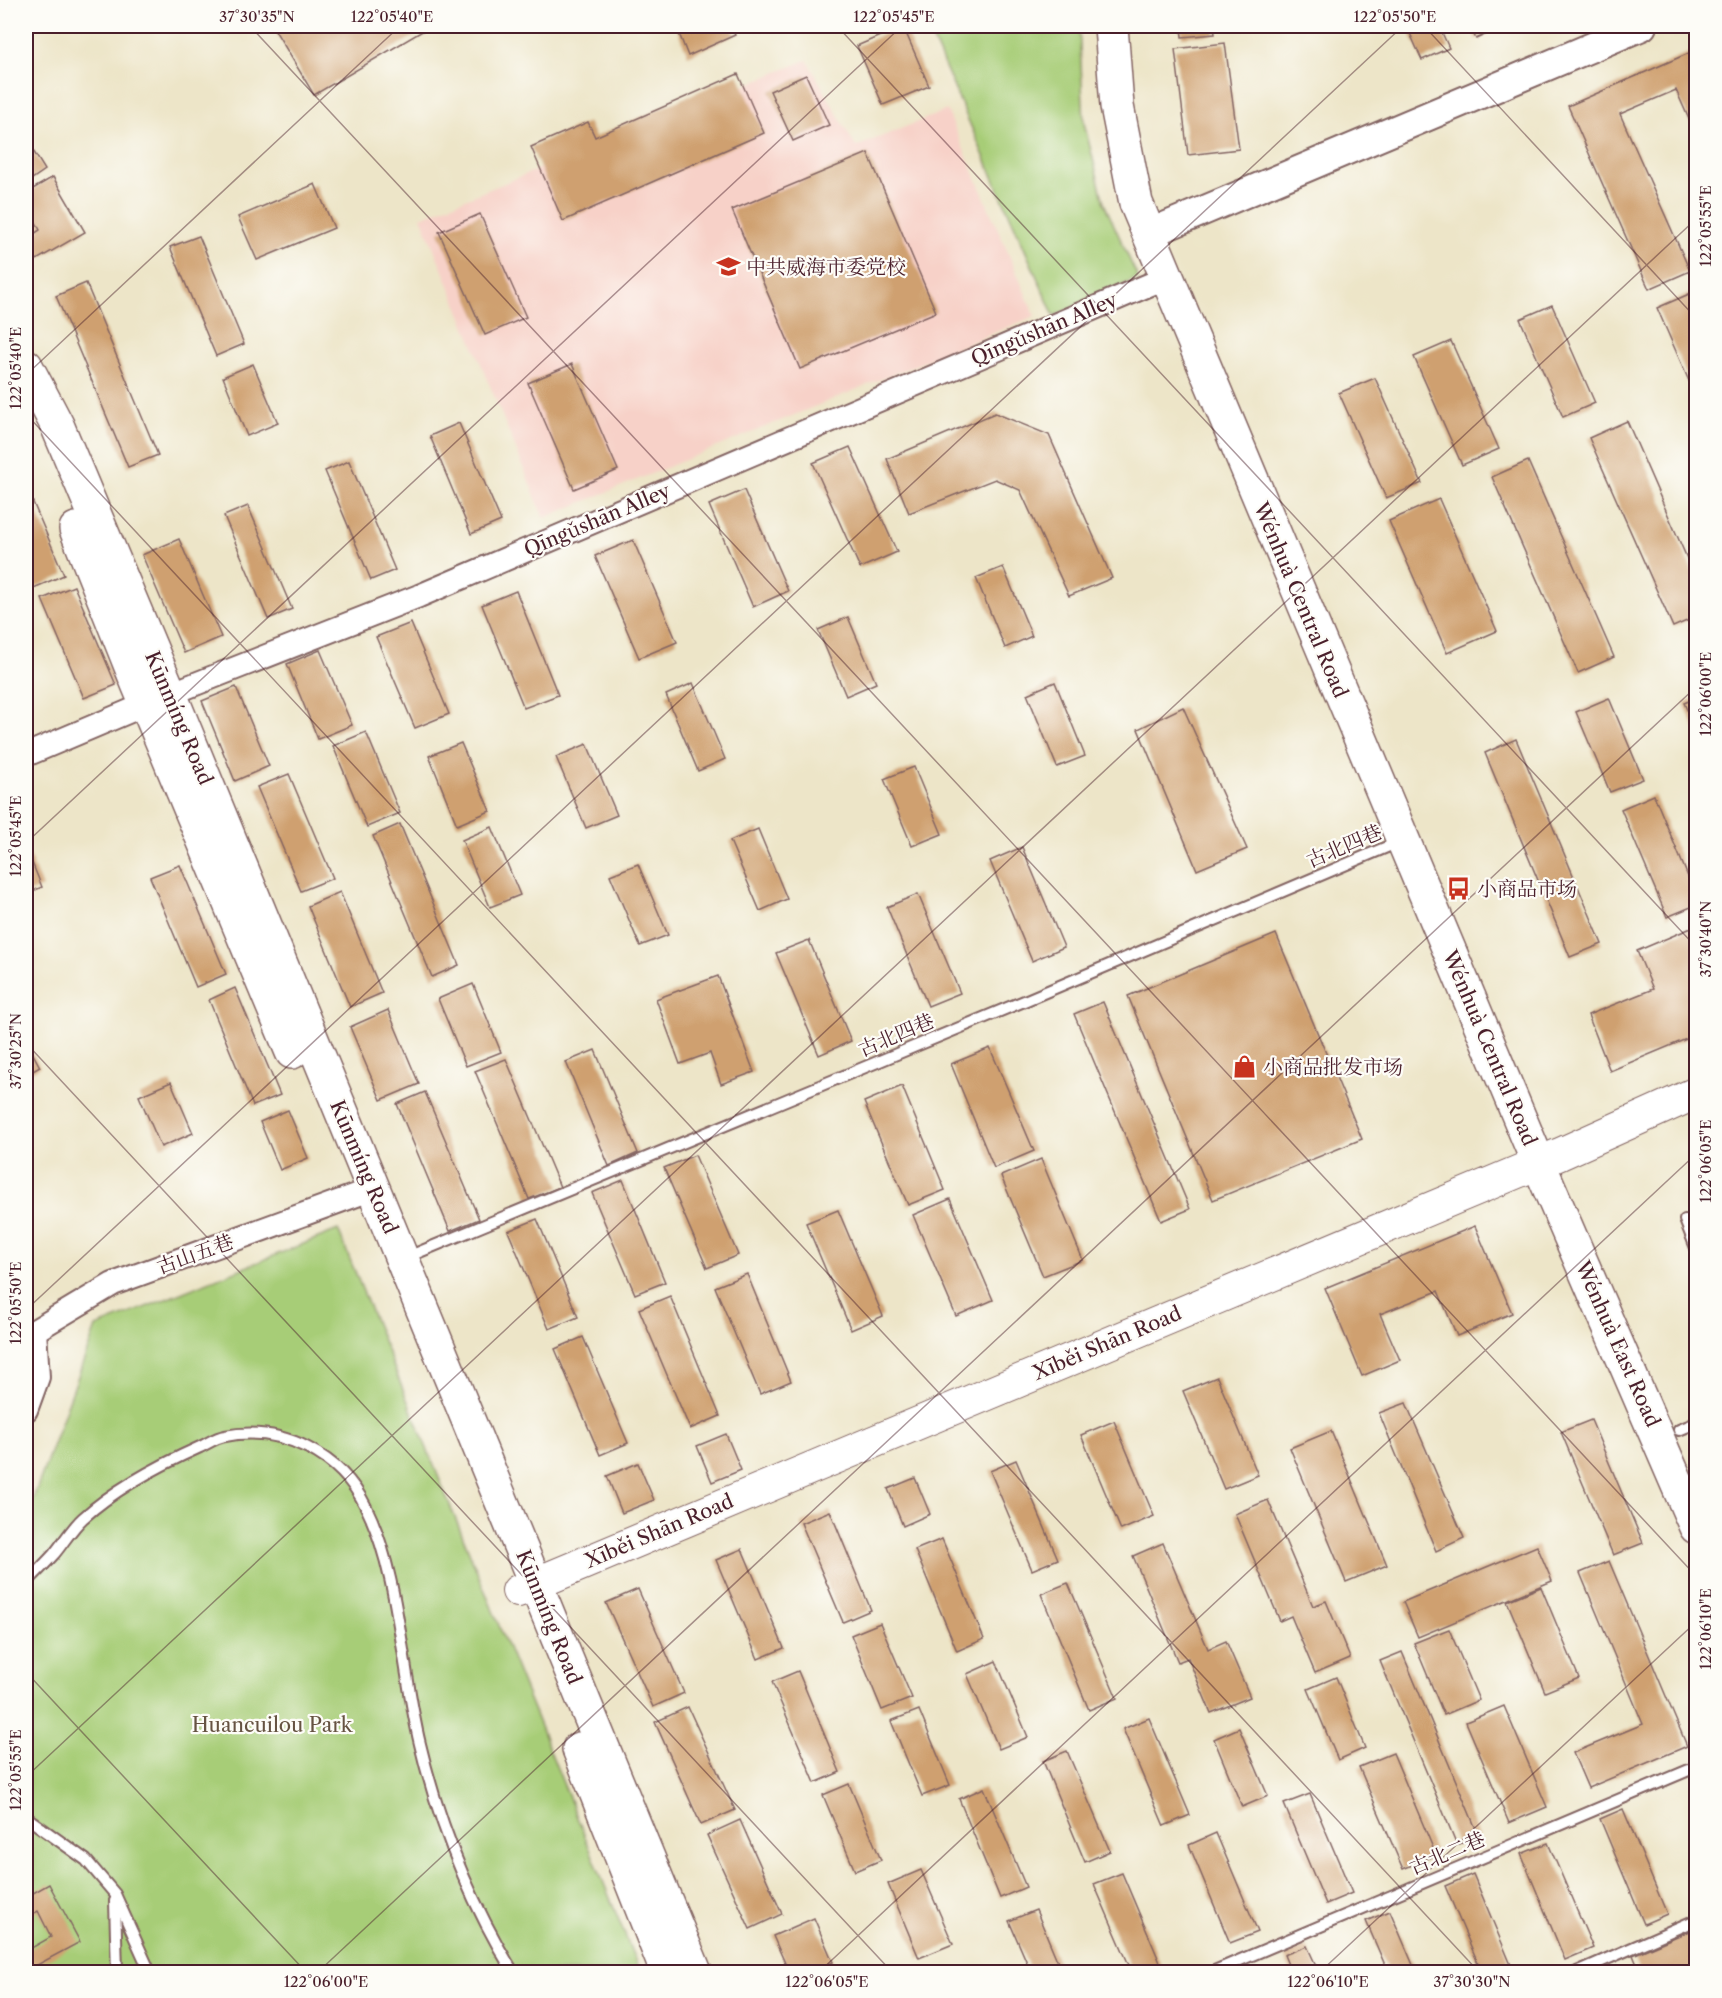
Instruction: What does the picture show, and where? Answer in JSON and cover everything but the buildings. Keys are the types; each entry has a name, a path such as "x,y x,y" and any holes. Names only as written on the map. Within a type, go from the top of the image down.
{"main road":[{"name":"Wénhuà Central Road","path":"1111,26 1117,106 1128,173 1157,230 1166,278 1403,840 1549,1158"},
{"path":"1131,26 1138,132 1155,197 1157,230 1221,366 1549,1158 1688,1427 1696,1470"},
{"name":"Kūnmíng Road","path":"26,366 57,424 158,699"},
{"name":"Kūnmíng Road","path":"26,408 158,699 526,1587 695,1972"},
{"name":"Xīběi Shān Road","path":"526,1587 1549,1158 1696,1093"},
{"name":"Wénhuà East Road","path":"1549,1158 1696,1527"},
{"name":"Kūnmíng Road","path":"363,1193 402,1259 526,1587 667,1972"}],"street":[{"path":"1157,230 1642,26"},
{"name":"Qīngǔshān Alley","path":"26,755 158,699 419,596 1166,278"},
{"name":"古山五巷","path":"30,1333 113,1284 363,1193"},
{"path":"26,1410 38,1377 30,1333"}],"lane":[{"name":"古北四巷","path":"402,1259 1403,840"},
{"path":"1685,1220 1696,1248"},
{"path":"26,1583 52,1556 81,1519 111,1495 177,1457 225,1436 275,1435 318,1451 344,1475 366,1507 387,1567 420,1744 442,1819 484,1925 513,1972"},
{"name":"古北二巷","path":"1212,1972 1696,1767"},
{"path":"26,1817 86,1860 115,1894 150,1972"},
{"path":"115,1894 117,1972"},
{"path":"1577,1972 1696,1920"}],"shaded area":[{"name":"中共威海市委党校","path":"807,60 856,147 947,110 1035,316 544,518 421,217"}],"green space":[{"path":"927,26 1079,26 1084,123 1104,203 1138,278 1054,316"},
{"name":"Huancuilou Park","path":"338,1230 640,1972 26,1972 26,1518 96,1327"}],"place":[{"name":"中共威海市委党校","path":"728,267"},
{"name":"小商品市场","path":"1459,889"},
{"name":"小商品批发市场","path":"1245,1067"}]}
